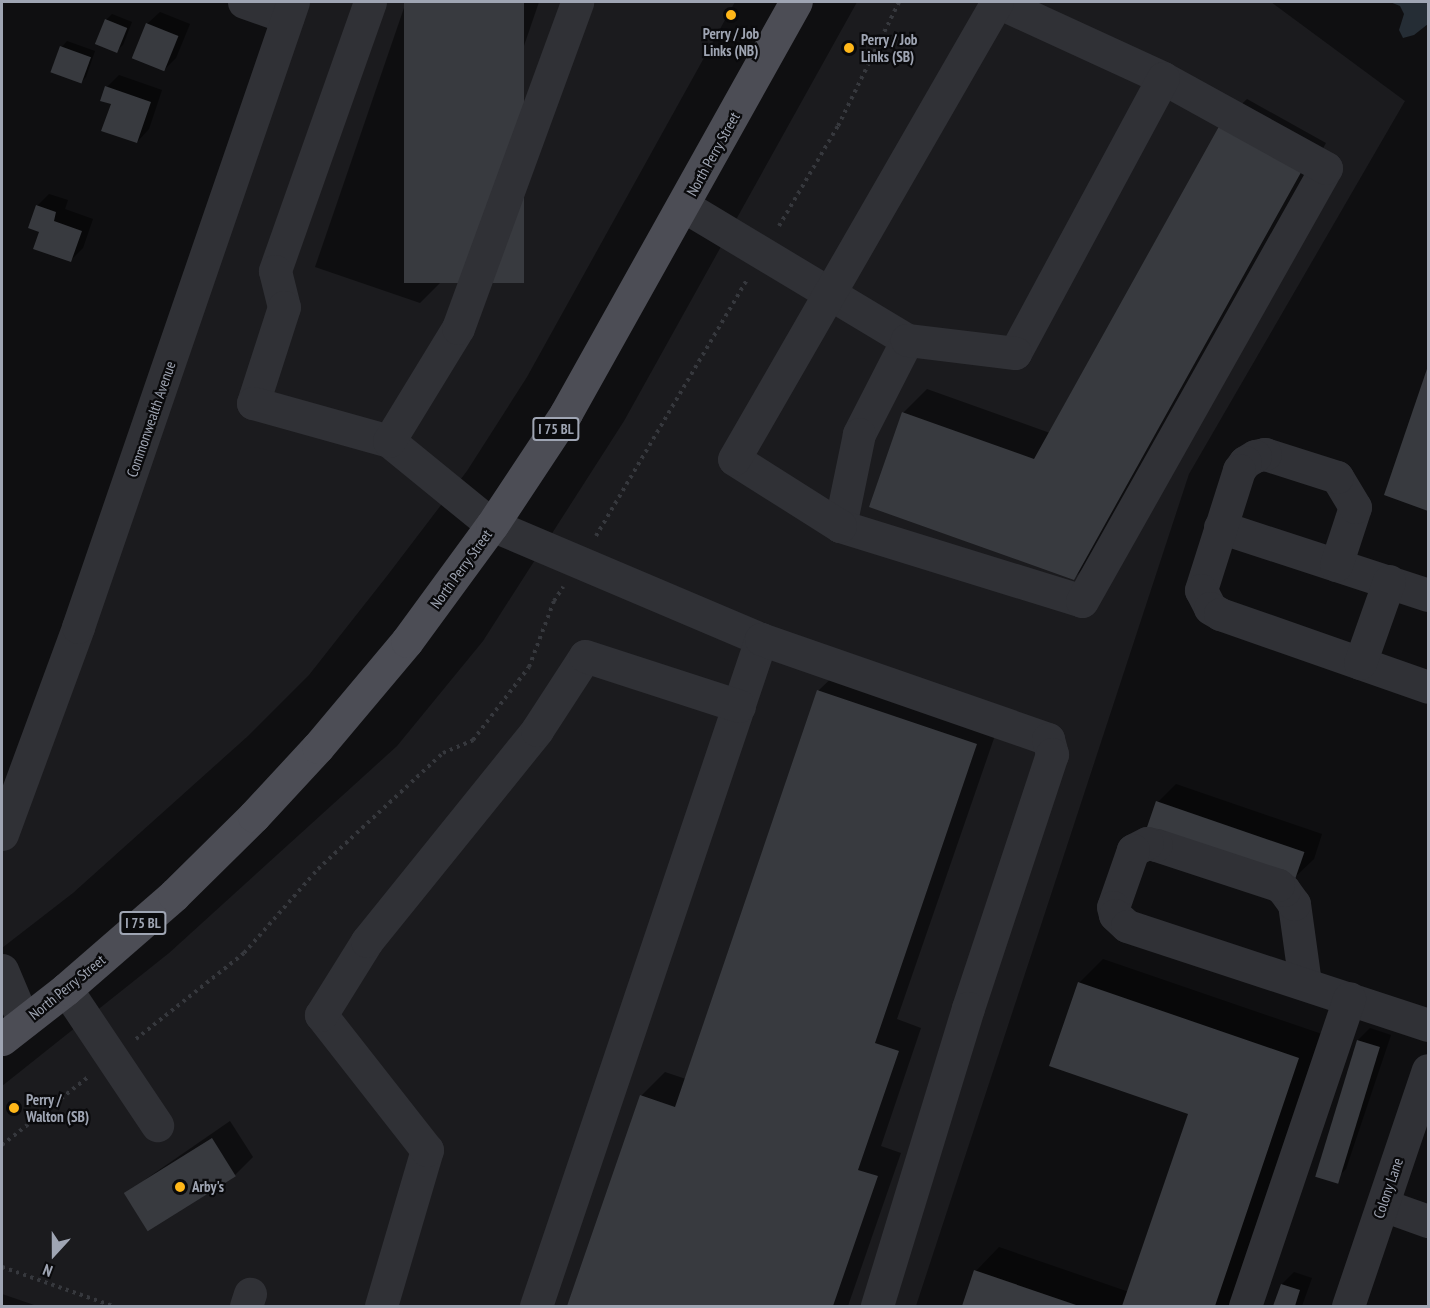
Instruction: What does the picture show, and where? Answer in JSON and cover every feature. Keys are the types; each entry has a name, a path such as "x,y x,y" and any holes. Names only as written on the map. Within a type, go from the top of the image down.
{"main road":[{"name":"North Perry Street","path":"13,1030 66,989 174,895 254,816 318,747 407,641 492,525 572,403 796,2"}],"street":[{"path":"244,2 290,9"},
{"path":"370,2 275,271 284,307 254,403 389,441 492,525 579,562 761,639 1048,739 1052,754 968,1008 877,1306"},
{"path":"389,441 458,328 577,2"},
{"path":"997,2 1163,78 1326,168 1082,601 840,526 734,459 997,2"},
{"name":"Commonwealth Avenue","path":"2,834 82,617 290,9"},
{"path":"684,206 907,340 1015,353 1163,78"},
{"path":"840,526 859,434 907,340"},
{"path":"1336,565 1355,507 1337,477 1265,454 1245,462 1239,470 1201,590 1203,600 1220,614 1428,687"},
{"path":"1220,527 1389,580 1428,595"},
{"path":"1360,663 1389,580"},
{"path":"536,1306 761,639"},
{"path":"381,1306 427,1150 321,1015 367,941 537,730 585,656 739,706"},
{"path":"1305,983 1294,904 1278,885 1156,844 1147,843 1133,850 1114,899 1113,907 1120,922 1249,968 1305,983 1428,1025"},
{"path":"2,970 13,1030"},
{"path":"66,989 157,1125"},
{"path":"1245,1306 1349,998"},
{"name":"Colony Lane","path":"1348,1306 1428,1074"},
{"path":"1383,1205 1428,1221"}],"path":[{"path":"2,1145 244,953 318,869 443,753 473,740 529,668 554,601 838,126 899,2"},
{"path":"2,1267 113,1306"}],"shaded area":[{"path":"298,2 735,2 527,377 467,471 387,576 309,675 248,736 73,893 2,948 2,854 89,618"},
{"path":"857,2 1271,2 1405,101 1189,474 916,1306 37,1306 2,1294 2,1086 169,953 397,746 483,641 624,421"},
{"path":"1390,2 1428,2 1428,24 1414,35 1403,38 1399,30 1404,14 1400,6"}],"building":[{"path":"404,2 524,2 524,283 404,283"},
{"path":"105,19 127,28 117,53 95,44"},
{"path":"146,23 178,36 164,71 132,58"},
{"path":"60,46 91,57 81,84 50,72"},
{"path":"105,86 151,102 137,143 101,131 111,104 100,101"},
{"path":"1222,121 1304,167 1074,580 869,507 902,412 1034,459"},
{"path":"36,205 56,212 54,221 82,231 71,262 33,249 39,232 28,228"},
{"path":"1428,366 1428,511 1384,495"},
{"path":"817,690 977,744 875,1043 899,1051 858,1170 878,1176 833,1306 567,1306 640,1095 675,1107"},
{"path":"1156,801 1304,852 1295,879 1147,827"},
{"path":"1078,982 1299,1058 1215,1306 1122,1306 1188,1114 1049,1066"},
{"path":"1357,1040 1380,1047 1338,1184 1315,1177"},
{"name":"Arby's","path":"212,1138 236,1176 148,1231 124,1193"},
{"path":"974,1270 1079,1306 962,1306"},
{"path":"1281,1284 1300,1290 1295,1306 1273,1306"}],"place":[{"name":"Perry / Job Links (NB)","path":"731,15"},
{"name":"Perry / Job Links (SB)","path":"849,48"},
{"name":"Perry / Walton (SB)","path":"14,1108"},
{"name":"Arby's","path":"180,1187"}]}
